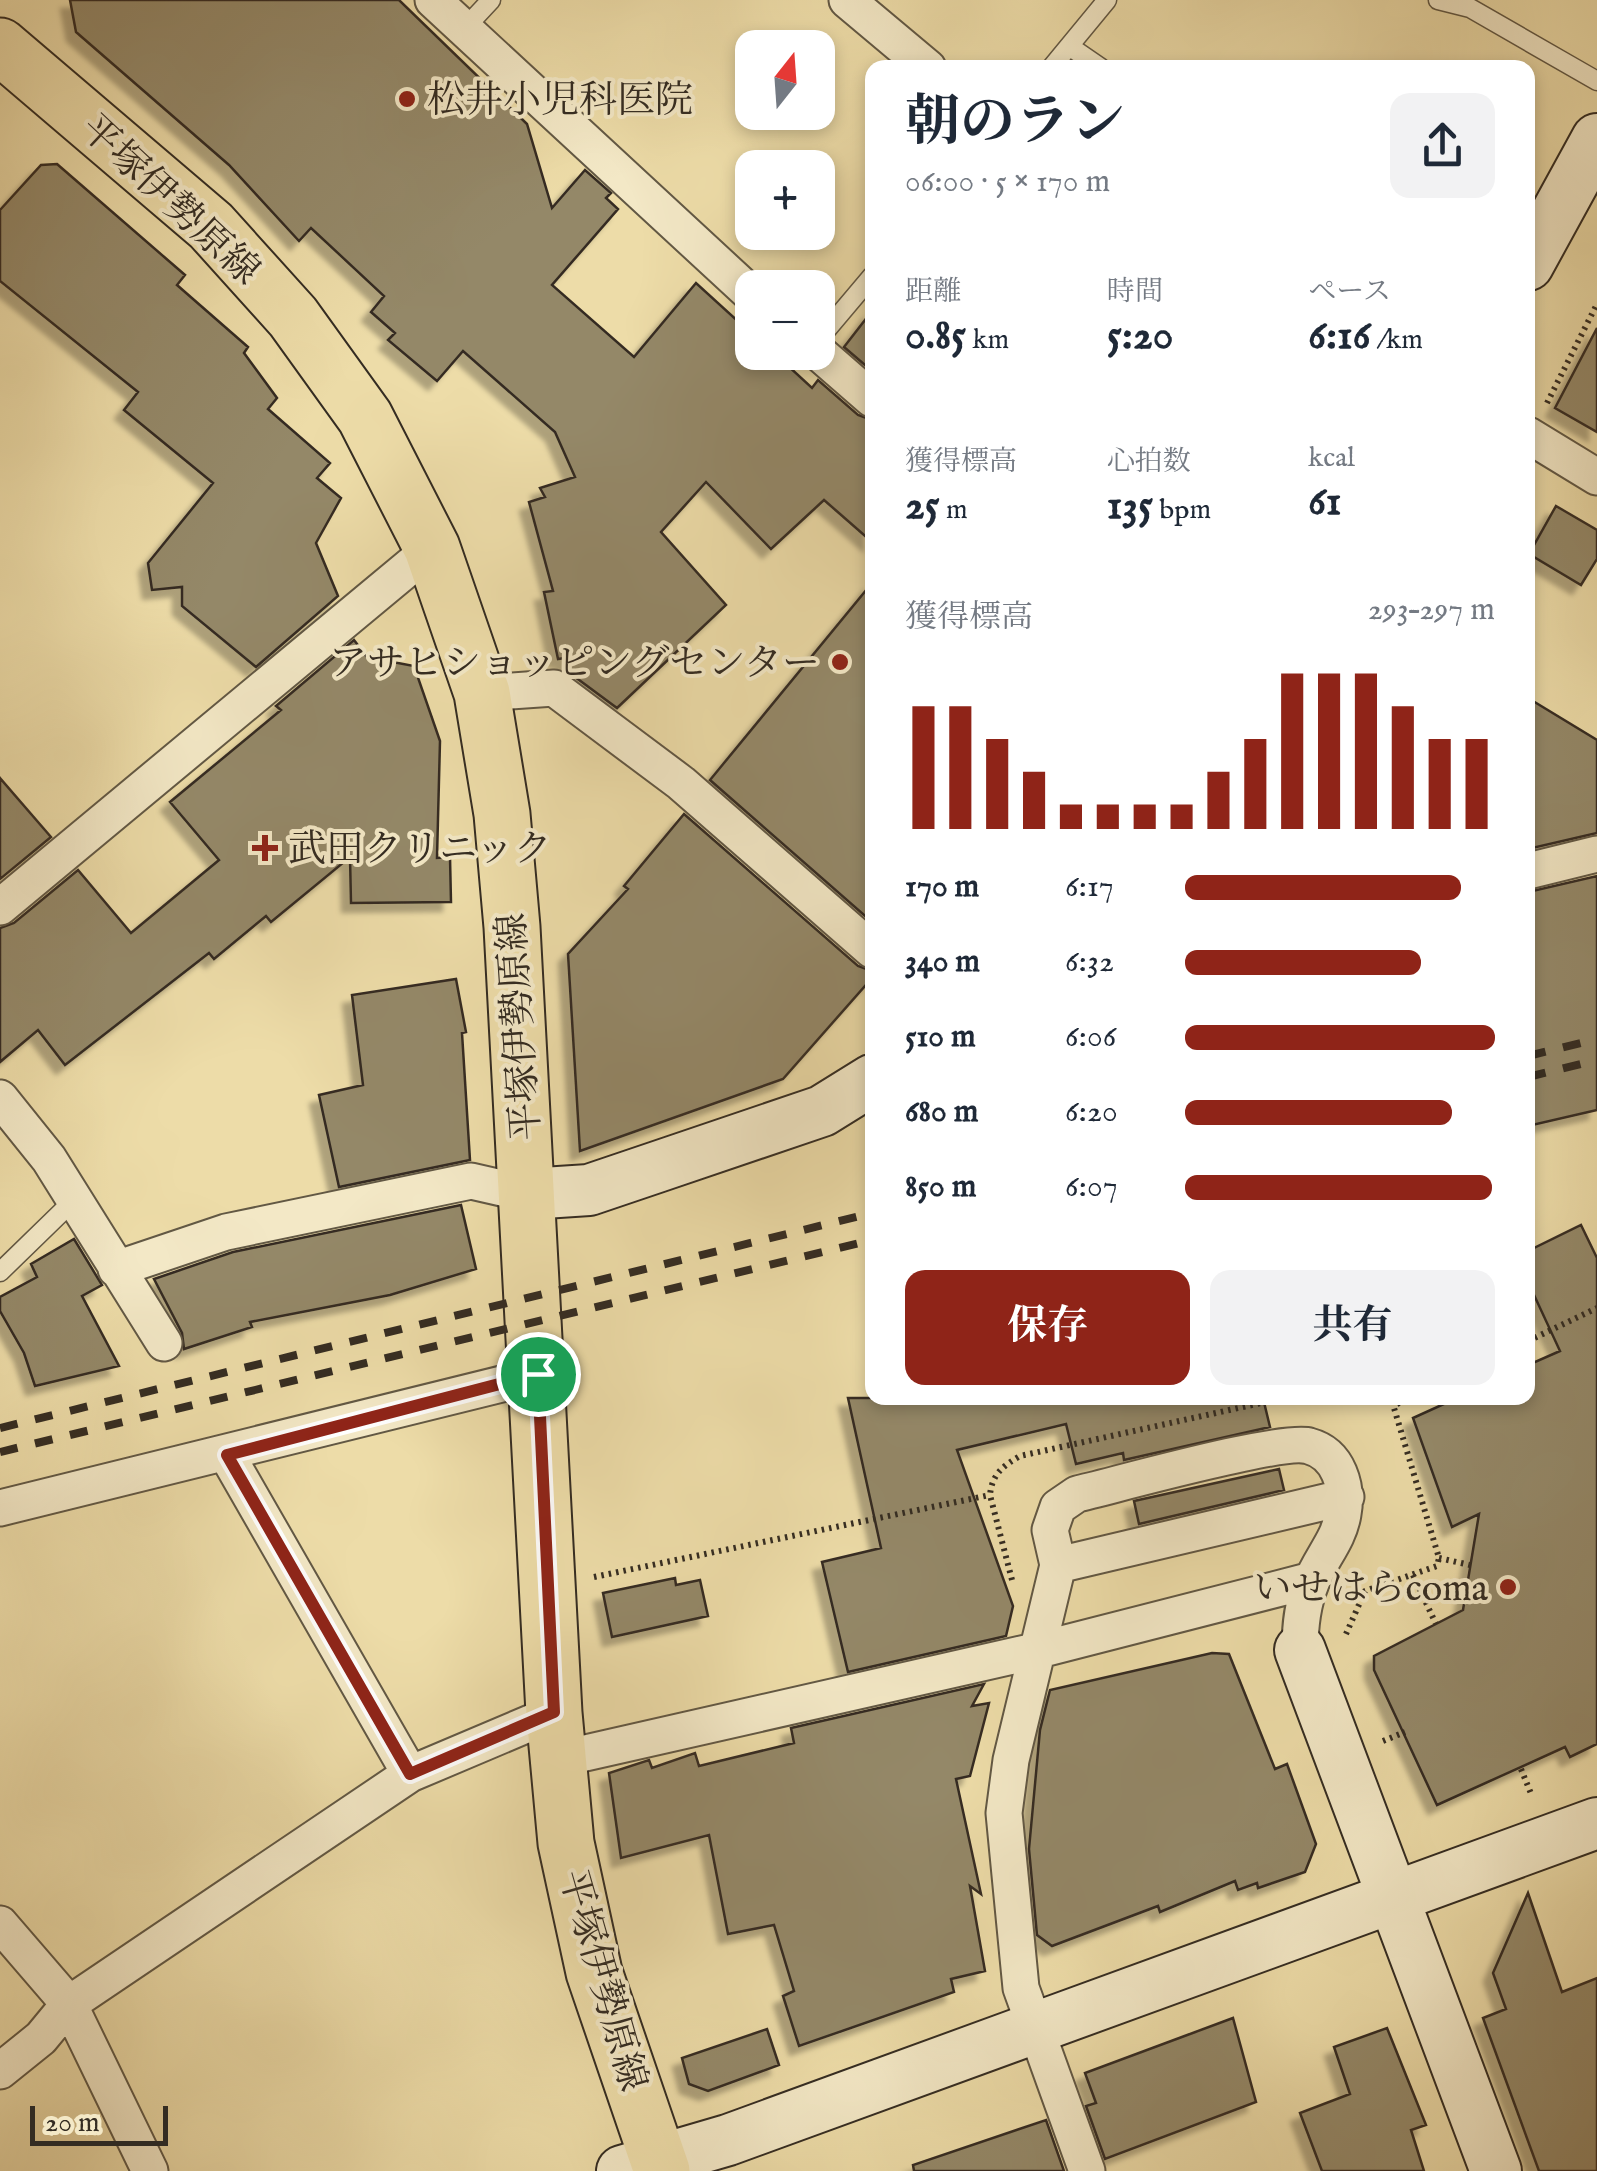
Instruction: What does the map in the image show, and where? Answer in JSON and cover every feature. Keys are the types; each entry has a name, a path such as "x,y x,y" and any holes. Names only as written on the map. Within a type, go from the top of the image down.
{"main road":[{"name":"平塚伊勢原線","path":"0,46 211,226 293,318 364,417 432,548 482,692 507,870 566,1843 594,1972 647,2167"}],"street":[{"path":"433,0 735,279"},
{"path":"847,0 918,60"},
{"path":"1535,252 1597,139"},
{"path":"835,367 865,393"},
{"path":"1535,440 1597,478"},
{"path":"0,907 432,548"},
{"path":"482,692 554,688 681,783 865,944"},
{"path":"1535,869 1597,854"},
{"path":"116,1269 226,1232 471,1181 528,1194 588,1190 822,1111 865,1084"},
{"path":"0,1098 74,1200 164,1343"},
{"path":"0,1508 227,1455 538,1374"},
{"path":"1087,2171 1021,1988 1004,1813 1011,1760 1058,1565 1050,1530 1058,1507 1077,1494 1306,1444 1330,1458 1338,1469 1346,1498 1331,1548 1312,1580 1300,1617 1322,1643 1390,1898 1496,2171"},
{"path":"227,1455 410,1774"},
{"path":"1058,1565 1346,1498"},
{"path":"0,2071 40,2038 69,2004 410,1774 557,1736 1039,1650 1312,1580"},
{"path":"1244,1598 1284,1630 1322,1643"},
{"path":"647,2167 1037,2029 1390,1898 1462,1876 1597,1823"},
{"path":"0,1924 69,2004 150,2171"}],"lane":[{"path":"464,29 490,0"},
{"path":"1058,60 1107,0"},
{"path":"1438,0 1470,8 1597,81"},
{"path":"1069,46 1089,60"},
{"path":"835,320 865,284"},
{"path":"0,1272 74,1200"}],"path":[{"path":"1535,424 1597,304"},
{"path":"1535,1338 1597,1308"},
{"path":"1322,1643 1365,1591 1436,1566 1439,1558 1395,1405"},
{"path":"586,1578 990,1495"},
{"path":"1439,1558 1470,1565"},
{"path":"1413,1574 1436,1624"},
{"path":"1382,1741 1405,1732"},
{"path":"1521,1769 1533,1800"}],"building":[{"path":"70,0 399,0 527,124 552,208 585,170 611,193 606,198 618,209 552,285 634,357 696,283 735,319 735,370 792,370 812,388 818,380 865,418 865,536 824,500 771,549 706,482 661,532 726,605 617,708 567,671 565,658 558,659 544,592 553,591 529,502 545,497 540,488 575,477 555,432 463,351 437,381 388,340 395,333 371,312 384,296 311,228 299,241 229,165 76,32"},
{"path":"57,164 185,275 177,285 248,347 244,353 277,398 268,409 330,463 317,478 341,498 316,543 338,596 256,667 182,606 182,587 152,590 148,563 213,483 124,410 138,392 0,281 0,210 41,165"},
{"path":"865,320 865,365 844,347"},
{"path":"1597,328 1597,432 1555,408"},
{"path":"1556,506 1597,530 1597,559 1581,585 1535,558 1535,543"},
{"name":"アサヒショッピングセンター","path":"865,592 865,916 710,780"},
{"path":"354,640 367,657 414,666 440,741 437,858 450,857 451,902 351,903 350,857 271,922 266,916 214,959 209,953 65,1065 38,1030 0,1062 0,928 14,923 78,870 131,933 219,860 170,802 281,710 276,706"},
{"path":"1535,702 1597,740 1597,833 1535,847"},
{"path":"0,778 51,837 0,879"},
{"path":"684,814 865,968 865,986 783,1079 580,1151 568,954 628,889 624,886"},
{"path":"1597,876 1597,1110 1535,1124 1535,890"},
{"path":"456,979 466,1032 462,1033 470,1160 339,1187 319,1095 363,1085 352,995"},
{"path":"461,1205 476,1269 390,1295 250,1322 252,1327 184,1349 182,1333 154,1279 233,1252"},
{"name":"いせはらcoma","path":"1581,1225 1597,1258 1597,1744 1570,1757 1565,1747 1437,1805 1374,1670 1374,1656 1463,1610 1479,1514 1452,1527 1413,1418 1442,1405 1535,1405 1535,1362 1560,1351 1535,1297 1535,1248"},
{"path":"74,1239 102,1285 82,1296 119,1366 35,1386 24,1353 0,1311 0,1297 37,1277 31,1264"},
{"path":"848,1398 865,1398 865,1405 1265,1405 1270,1427 1124,1460 1123,1453 1076,1464 1066,1424 957,1450 1013,1606 1006,1636 848,1672 822,1562 881,1548"},
{"path":"1279,1469 1284,1490 1139,1524 1134,1501"},
{"path":"675,1578 676,1585 700,1580 708,1616 612,1637 603,1593"},
{"path":"1212,1653 1229,1654 1275,1769 1287,1764 1316,1844 1305,1872 1258,1888 1257,1883 1238,1890 1235,1881 1160,1912 1158,1906 1052,1946 1037,1935 1029,1849 1040,1730 1050,1690"},
{"path":"984,1684 972,1706 989,1703 970,1776 956,1779 981,1894 970,1886 985,1971 951,1979 954,1992 799,2046 783,1996 794,1991 774,1925 728,1934 709,1835 621,1858 609,1773 649,1760 652,1768 695,1753 699,1766 794,1743 791,1728"},
{"path":"1528,1893 1562,1992 1597,1978 1597,2171 1539,2171 1483,2018 1506,2009 1493,1973"},
{"path":"1233,2018 1256,2102 1105,2159 1086,2106 1096,2103 1085,2073"},
{"path":"1387,2028 1426,2125 1411,2130 1424,2171 1322,2171 1300,2113 1350,2094 1334,2047"},
{"path":"767,2029 779,2065 708,2091 689,2084 682,2058"},
{"path":"1046,2120 1064,2171 914,2171 913,2165"}],"railway":[{"path":"1535,1054 1597,1039"},
{"path":"1535,1075 1597,1060"},
{"path":"0,1428 865,1215"},
{"path":"0,1452 865,1242"}],"place":[{"name":"松井小児科医院","path":"407,99"},
{"name":"アサヒショッピングセンター","path":"840,662"},
{"name":"武田クリニック","path":"265,848"},
{"name":"いせはらcoma","path":"1508,1587"}],"route":[{"path":"538,1374 554,1712 410,1774 227,1455 538,1374"}]}
